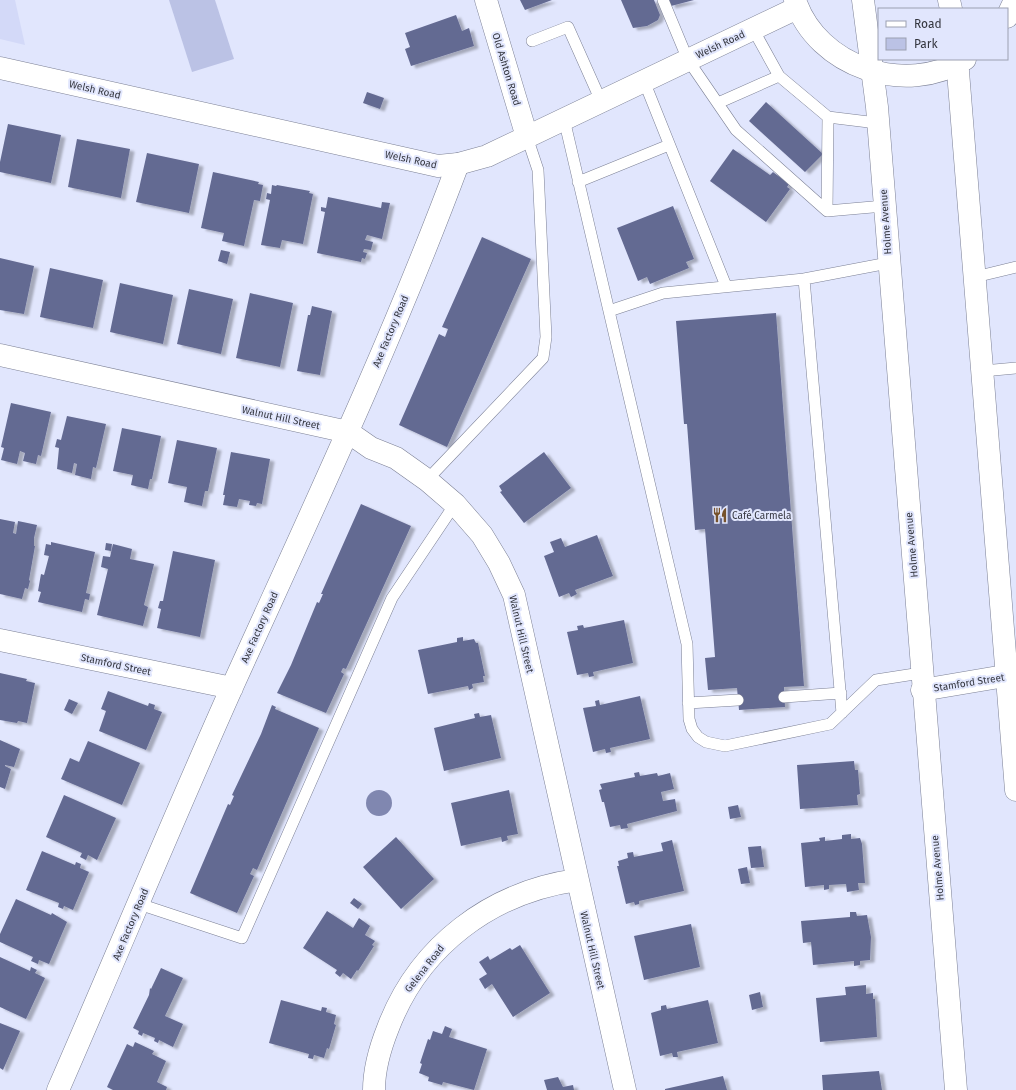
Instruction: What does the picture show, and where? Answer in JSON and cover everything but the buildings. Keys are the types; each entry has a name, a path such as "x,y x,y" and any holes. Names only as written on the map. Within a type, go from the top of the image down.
{"street":[{"name":"Old Ashton Road","path":"486,0 527,137"},
{"name":"Holme Avenue","path":"863,0 873,72 956,1090"},
{"path":"1008,14 1015,0"},
{"name":"Welsh Road","path":"0,68 438,166 458,164 487,156 753,29 796,4"},
{"path":"796,4 811,30 828,48 850,63 873,72 902,76 930,74 960,61 975,277 1012,675 1016,790"},
{"name":"Axe Factory Road","path":"58,1090 232,688 348,432 442,209 458,164"},
{"name":"Walnut Hill Street","path":"0,355 348,432 371,448 396,458 427,480 455,504 482,536 499,563 514,595 625,1090"},
{"name":"Stamford Street","path":"0,640 232,688"},
{"name":"Stamford Street","path":"922,682 1012,675"},
{"name":"Gelena Road","path":"374,1090 379,1050 393,1014 408,986 429,958 449,937 474,919 510,898 551,884 577,880"}],"lane":[{"path":"663,0 688,60 736,130 828,211 884,206"},
{"path":"532,41 568,27 601,101"},
{"path":"753,29 780,76 828,117 877,123"},
{"path":"718,103 780,76"},
{"path":"644,80 726,286"},
{"path":"828,117 828,211"},
{"path":"564,119 687,644 688,703 689,719 692,729 698,737 706,742 725,746 830,724 876,680 922,682"},
{"path":"427,480 543,358 546,337 538,170 527,137"},
{"path":"578,182 669,145"},
{"path":"609,311 663,293 804,279 888,263"},
{"path":"975,277 1016,267"},
{"path":"804,279 842,712"},
{"path":"983,371 1016,368"},
{"path":"139,904 242,938 392,598 455,504"},
{"path":"784,697 841,693"},
{"path":"688,703 738,700"}],"shaded area":[{"path":"0,0 15,0 25,45 0,39"},
{"path":"379,790 388,794 392,803 388,812 379,816 370,812 366,803 370,794"}],"green space":[{"path":"169,0 215,0 234,59 192,72"}],"place":[{"name":"Café Carmela","path":"720,515"}]}
